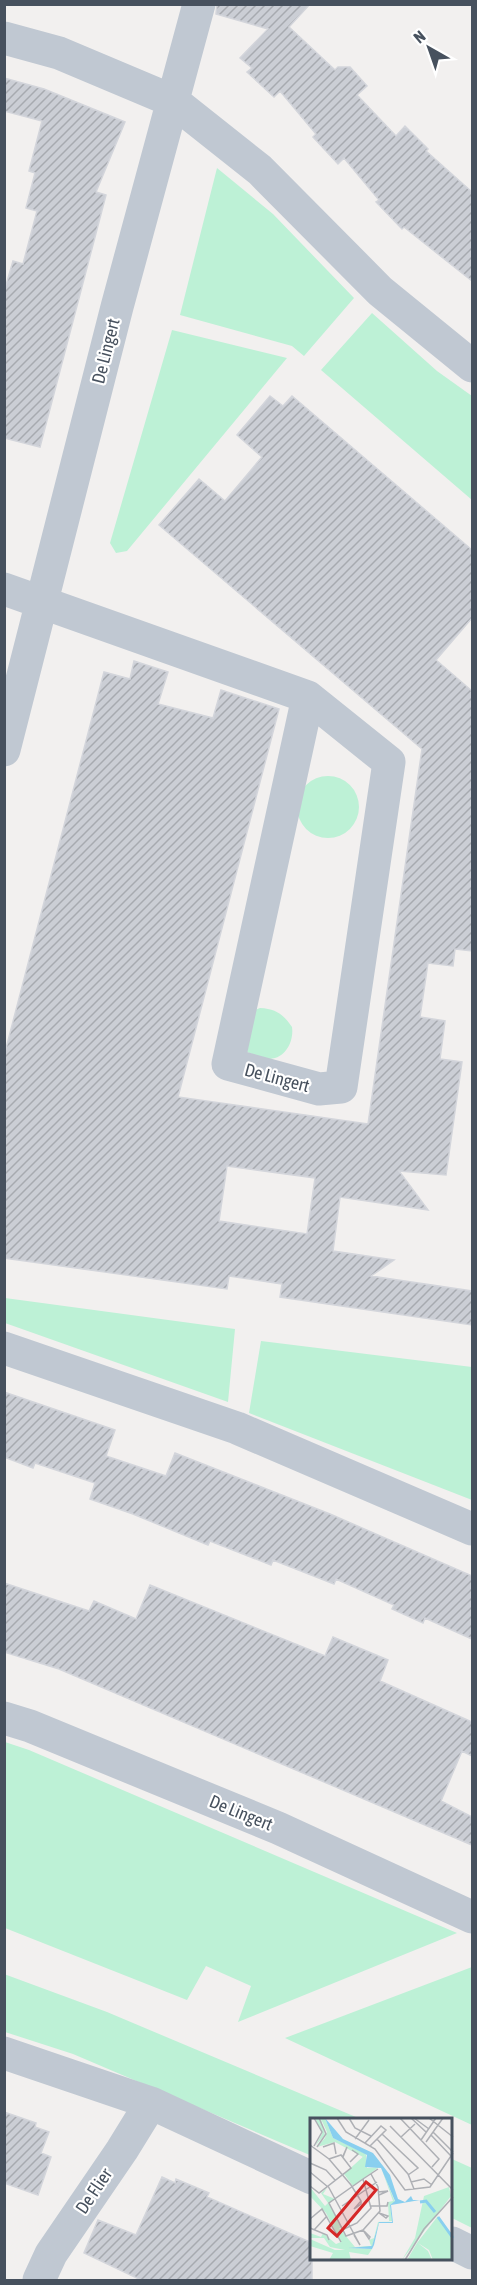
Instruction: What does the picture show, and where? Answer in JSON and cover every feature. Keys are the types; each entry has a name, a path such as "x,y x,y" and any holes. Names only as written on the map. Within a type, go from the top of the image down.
{"street":[{"name":"De Lingert","path":"4,750 117,307 199,4"},
{"path":"4,38 59,53 173,101 260,170 380,291 472,366"},
{"name":"De Lingert","path":"4,589 308,697 390,762 341,1087 319,1089 228,1064 308,697"},
{"path":"4,1348 237,1428 472,1529"},
{"name":"De Lingert","path":"4,1718 30,1726 278,1828 472,1917"},
{"path":"4,2053 151,2103 310,2177"},
{"name":"De Flier","path":"39,2280 51,2254 151,2103"},
{"path":"453,2244 472,2253"}],"green space":[{"path":"217,168 273,214 354,298 304,356 292,346 180,315"},
{"path":"372,313 437,371 472,396 472,500 321,370"},
{"path":"172,330 287,358 127,551 116,553 110,543"},
{"path":"322,776 334,776 350,785 357,795 359,807 357,819 350,829 334,838 322,838 311,833 302,824 297,813 297,801 302,790 311,781"},
{"path":"260,1008 279,1013 292,1027 292,1038 288,1048 276,1058 264,1058 247,1052 255,1010"},
{"path":"5,1298 235,1329 228,1402 5,1323"},
{"path":"261,1341 472,1367 472,1500 249,1413"},
{"path":"5,1742 29,1750 457,1933 238,2022 251,1986 206,1966 187,2000 5,1928"},
{"path":"472,1967 472,2125 285,2038"},
{"path":"4,1974 107,2012 358,2118 310,2118 310,2155 73,2054 5,2032"},
{"path":"453,2159 472,2168 472,2228 453,2218"}],"building":[{"path":"217,4 310,4 289,27 335,70 338,67 350,67 367,86 357,95 396,136 405,126 428,149 426,151 472,192 472,281 404,227 402,229 376,202 379,200 344,158 338,164 313,137 316,134 280,91 274,97 247,72 252,68 240,58 268,29 216,14"},
{"path":"4,78 44,89 125,122 96,192 106,195 40,447 4,438 4,292 13,261 23,264 37,211 26,208 35,173 29,171 42,121 4,111"},
{"path":"270,396 283,406 292,396 472,550 472,618 436,660 472,691 472,951 455,949 453,966 428,963 420,1017 445,1021 440,1059 462,1062 446,1175 399,1171 428,1210 340,1197 333,1251 394,1260 371,1276 472,1291 472,1325 280,1297 282,1284 229,1276 227,1289 4,1258 4,1056 104,672 130,679 134,661 168,672 158,704 213,718 221,690 279,709 178,1097 368,1124 422,749 159,525 199,479 225,501 262,457 237,435","holes":["227,1166 315,1178 307,1234 219,1221"]},
{"path":"4,1392 115,1430 106,1456 166,1476 175,1453 330,1514 472,1576 472,1639 425,1618 423,1623 392,1609 394,1605 336,1579 334,1584 273,1560 271,1565 210,1541 208,1545 90,1499 95,1483 35,1463 33,1468 4,1457"},
{"path":"4,1583 89,1611 94,1601 136,1619 150,1585 325,1656 333,1637 388,1660 380,1681 472,1722 472,1756 462,1751 441,1801 472,1817 472,1845 59,1669 4,1652"},
{"path":"4,2112 36,2123 35,2127 49,2132 41,2153 51,2157 38,2195 4,2183"},
{"path":"162,2177 175,2183 176,2179 209,2193 207,2197 310,2242 312,2280 141,2280 84,2253 98,2220 136,2235"}]}
